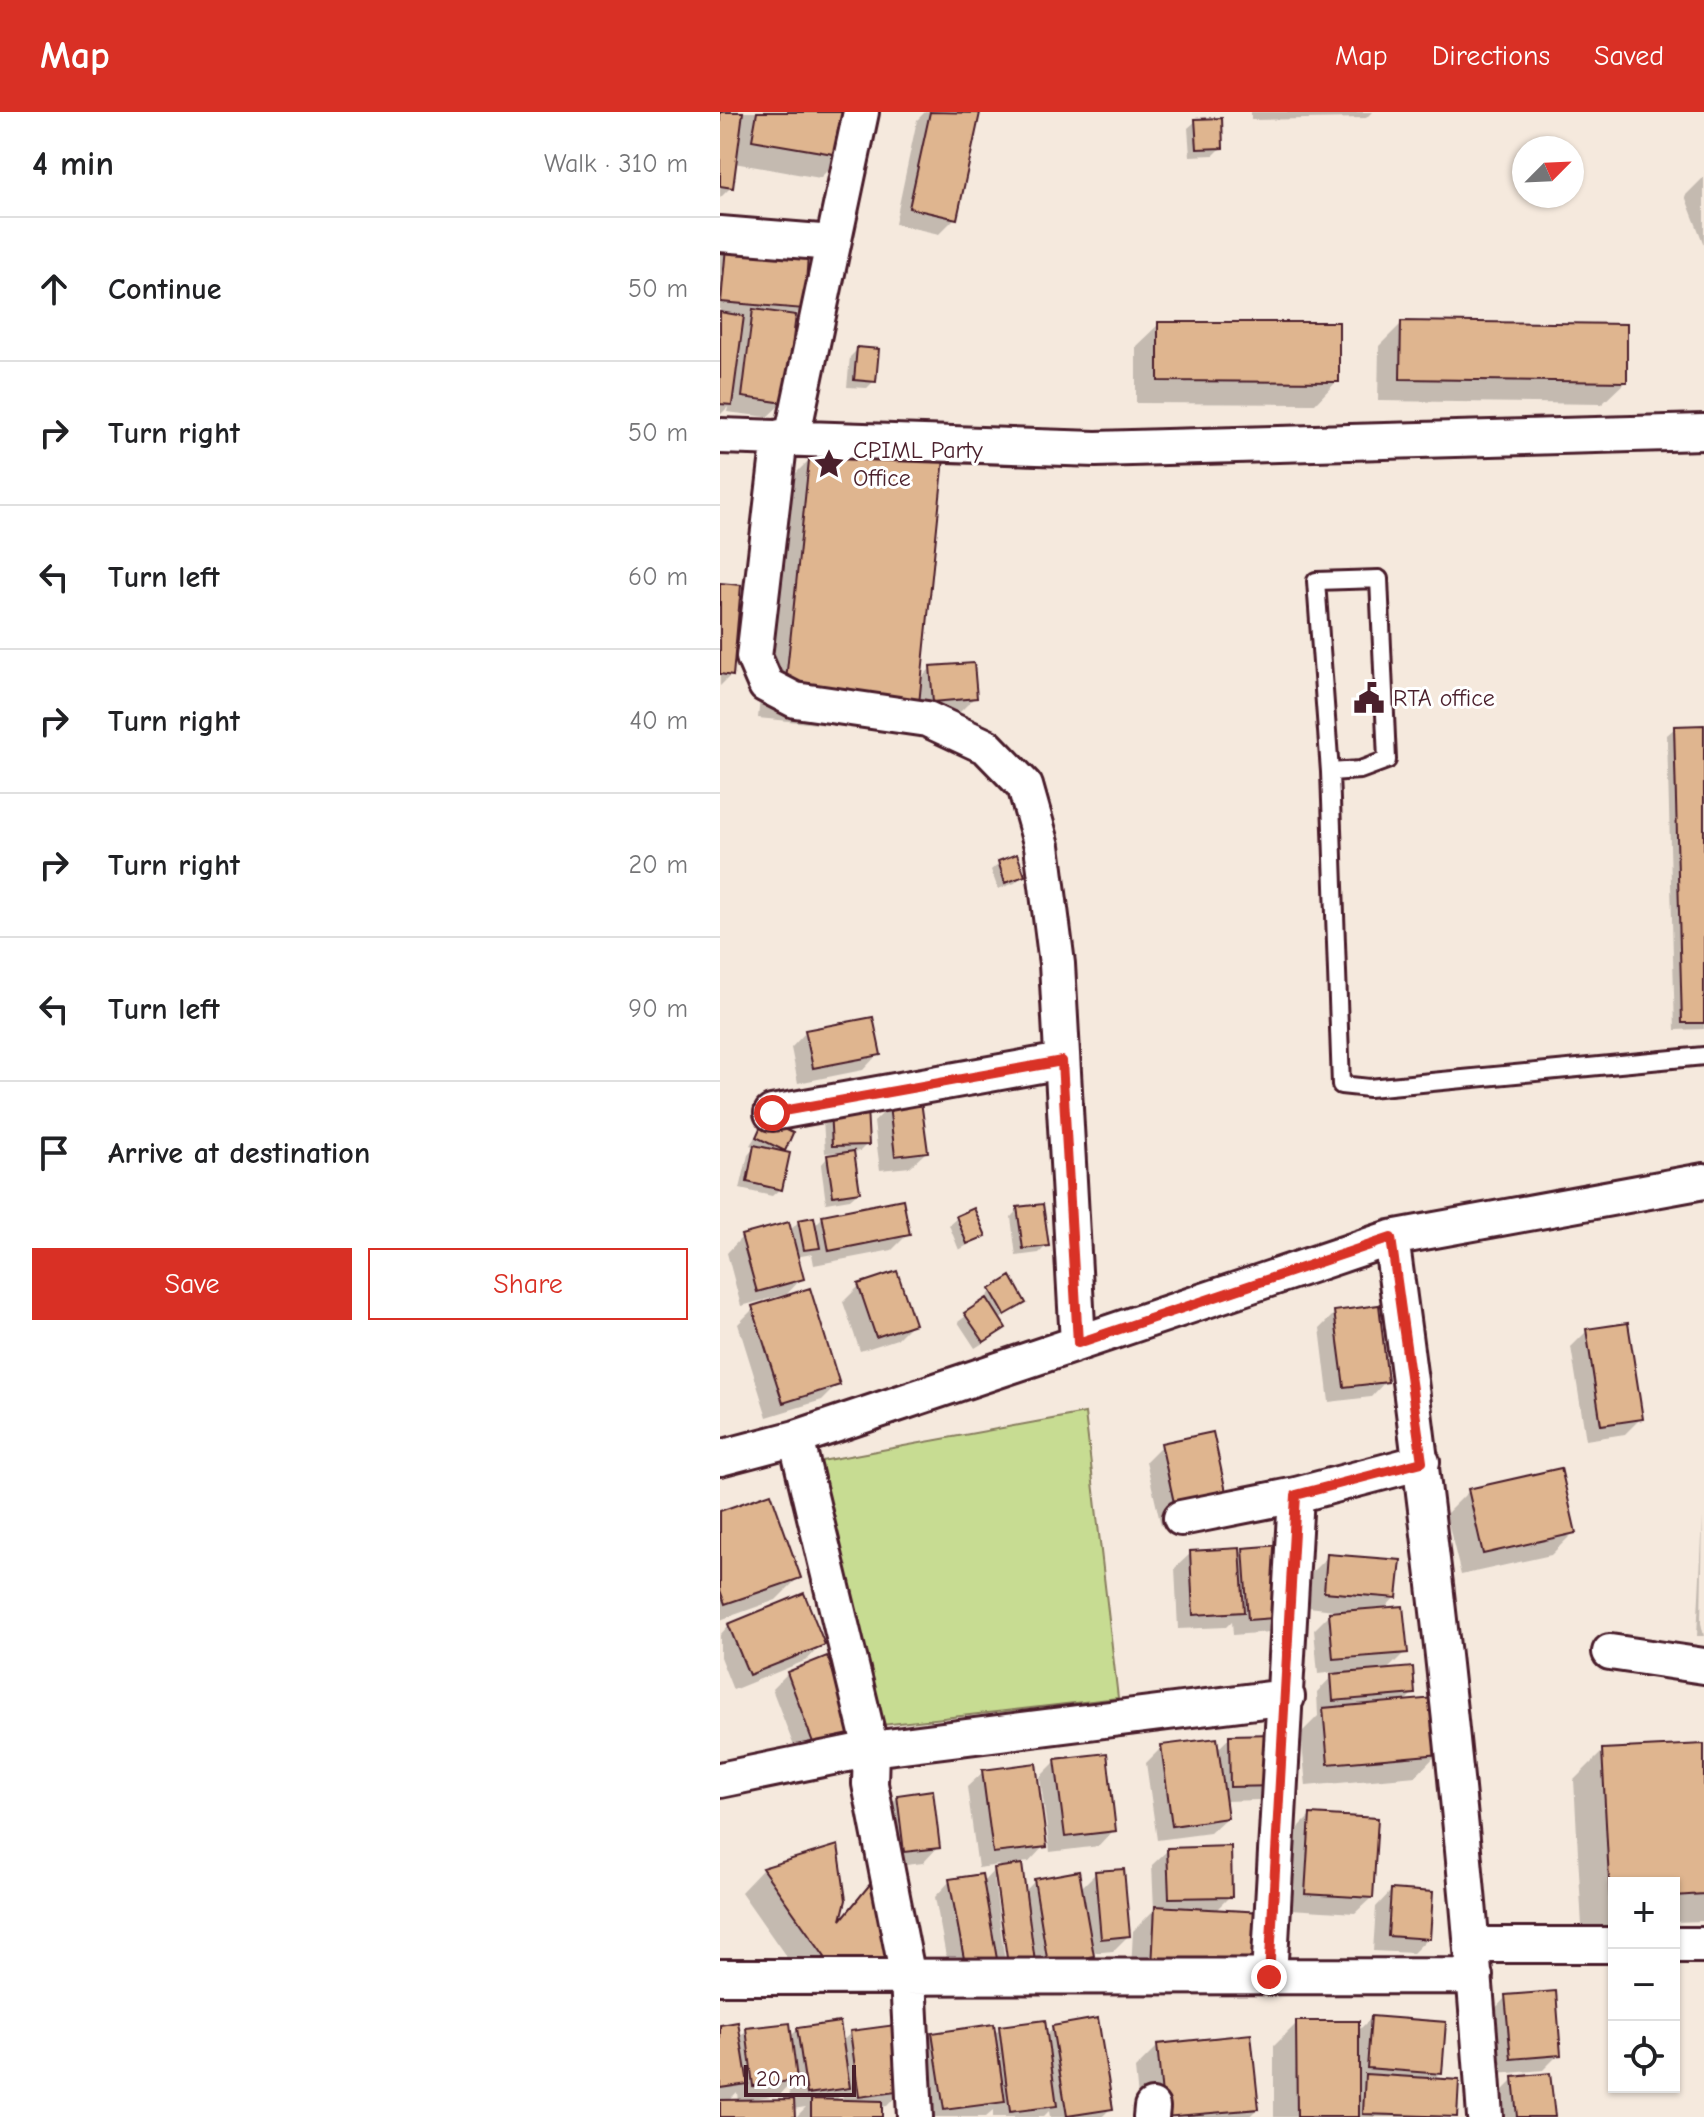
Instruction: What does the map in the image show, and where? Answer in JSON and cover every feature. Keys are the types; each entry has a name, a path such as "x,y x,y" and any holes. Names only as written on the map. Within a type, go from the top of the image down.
{"street":[{"path":"861,112 786,438 754,657 766,685 795,700 927,719 987,747 1025,786 1042,846 1057,964 1078,1343"},
{"path":"720,234 833,243"},
{"path":"720,436 1096,449 1704,432"},
{"path":"772,1113 1062,1061"},
{"path":"720,1458 796,1438 1391,1238 1704,1181"},
{"path":"1391,1238 1422,1462 1474,1961 1485,2117"},
{"path":"796,1438 871,1749 870,1784 908,1978 915,2117"},
{"path":"1181,1518 1296,1495 1422,1462"},
{"path":"1269,1977 1296,1495"},
{"path":"1610,1652 1704,1666"},
{"path":"720,1780 871,1749 1287,1697"},
{"path":"1680,1945 1704,1945"},
{"path":"720,1977 1269,1977 1474,1961 1608,1946"}],"lane":[{"path":"1330,772 1360,770 1387,760 1379,579 1316,581 1330,772 1341,1085 1369,1088 1704,1056"}],"green space":[{"path":"1085,1413 1118,1698 882,1725 816,1462"}],"building":[{"path":"720,112 743,112 733,188 720,186"},
{"path":"757,112 852,112 845,156 752,140"},
{"path":"930,112 980,113 957,219 909,208"},
{"path":"1222,118 1223,148 1197,149 1195,119"},
{"path":"727,236 809,243 804,309 721,302"},
{"path":"753,309 796,315 785,403 742,397"},
{"path":"720,312 744,316 732,405 720,404"},
{"path":"1401,321 1627,324 1627,382 1400,379"},
{"path":"1158,322 1339,322 1339,382 1158,381"},
{"path":"857,347 879,349 876,382 854,380"},
{"path":"829,445 944,458 919,704 785,690 809,457 828,458"},
{"path":"720,583 741,585 733,676 720,674"},
{"path":"974,663 977,698 933,702 930,666"},
{"path":"1704,725 1704,1023 1682,1023 1674,726"},
{"path":"1017,854 1025,876 1005,883 998,861"},
{"path":"873,1017 881,1055 813,1068 805,1030"},
{"path":"921,1101 928,1152 895,1156 889,1105"},
{"path":"867,1107 869,1145 832,1146 830,1109"},
{"path":"764,1119 793,1133 785,1151 756,1137"},
{"path":"754,1145 790,1153 782,1190 747,1182"},
{"path":"854,1151 860,1192 833,1196 827,1155"},
{"path":"903,1199 910,1235 829,1251 822,1215"},
{"path":"1043,1204 1049,1246 1023,1249 1017,1207"},
{"path":"974,1208 986,1236 967,1244 956,1216"},
{"path":"814,1217 820,1248 804,1250 798,1220"},
{"path":"789,1222 804,1279 757,1292 741,1235"},
{"path":"897,1271 915,1324 876,1337 858,1284"},
{"path":"1011,1276 1026,1303 1005,1315 990,1289"},
{"path":"810,1288 840,1385 783,1403 752,1306"},
{"path":"987,1298 1006,1328 984,1342 964,1313"},
{"path":"1379,1305 1388,1382 1344,1387 1334,1311"},
{"path":"1628,1323 1643,1419 1601,1425 1586,1329"},
{"path":"1213,1432 1228,1501 1176,1512 1161,1443"},
{"path":"1561,1468 1576,1533 1483,1554 1468,1489"},
{"path":"771,1493 801,1578 725,1604 720,1590 720,1511"},
{"path":"1282,1545 1287,1617 1248,1620 1243,1548"},
{"path":"1240,1548 1244,1612 1193,1615 1190,1551"},
{"path":"1327,1554 1401,1560 1397,1598 1324,1592"},
{"path":"804,1593 825,1645 749,1675 728,1624"},
{"path":"1403,1606 1408,1653 1333,1659 1329,1612"},
{"path":"827,1656 856,1733 815,1748 787,1672"},
{"path":"1413,1667 1415,1694 1333,1701 1331,1674"},
{"path":"1435,1698 1441,1754 1328,1764 1323,1708"},
{"path":"1275,1734 1276,1786 1230,1787 1229,1735"},
{"path":"1217,1738 1228,1818 1172,1826 1161,1745"},
{"path":"1704,1744 1704,1894 1680,1896 1680,1877 1609,1877 1602,1749"},
{"path":"1107,1753 1116,1831 1065,1837 1055,1759"},
{"path":"1036,1763 1047,1847 993,1853 982,1770"},
{"path":"933,1790 940,1848 904,1852 897,1795"},
{"path":"1310,1814 1378,1818 1373,1898 1305,1894"},
{"path":"838,1845 846,1900 841,1920 875,1878 893,1965 827,1960 762,1868"},
{"path":"1231,1846 1232,1897 1169,1898 1167,1848"},
{"path":"1022,1864 1035,1962 1008,1965 994,1868"},
{"path":"1124,1869 1130,1936 1101,1939 1095,1871"},
{"path":"1079,1871 1094,1956 1048,1964 1034,1879"},
{"path":"982,1874 997,1959 965,1964 949,1879"},
{"path":"1391,1889 1433,1892 1430,1939 1388,1936"},
{"path":"1155,1906 1263,1912 1260,1974 1152,1968"},
{"path":"1556,1991 1561,2055 1511,2059 1505,1995"},
{"path":"1371,2016 1446,2022 1442,2074 1367,2068"},
{"path":"1098,2018 1113,2109 1067,2116 1052,2026"},
{"path":"1045,2020 1057,2106 1010,2112 999,2026"},
{"path":"1296,2021 1359,2021 1359,2117 1297,2117"},
{"path":"738,2022 748,2084 720,2088 720,2025"},
{"path":"840,2022 850,2088 807,2094 797,2028"},
{"path":"790,2023 797,2080 753,2086 746,2028"},
{"path":"994,2024 1005,2102 944,2110 932,2033"},
{"path":"895,2025 904,2091 859,2097 850,2031"},
{"path":"1251,2034 1259,2109 1164,2117 1157,2044"},
{"path":"1550,2073 1555,2117 1517,2117 1513,2077"},
{"path":"1365,2074 1459,2080 1457,2117 1363,2114"},
{"path":"794,2099 795,2117 720,2117 720,2100"},
{"path":"811,2099 882,2101 882,2117 811,2117"}],"place":[{"name":"CPIML Party Office","path":"829,464"},
{"name":"RTA office","path":"1369,698"}],"route":[{"path":"772,1113 1062,1061 1078,1343 1391,1238 1422,1462 1296,1495 1269,1977"}]}
